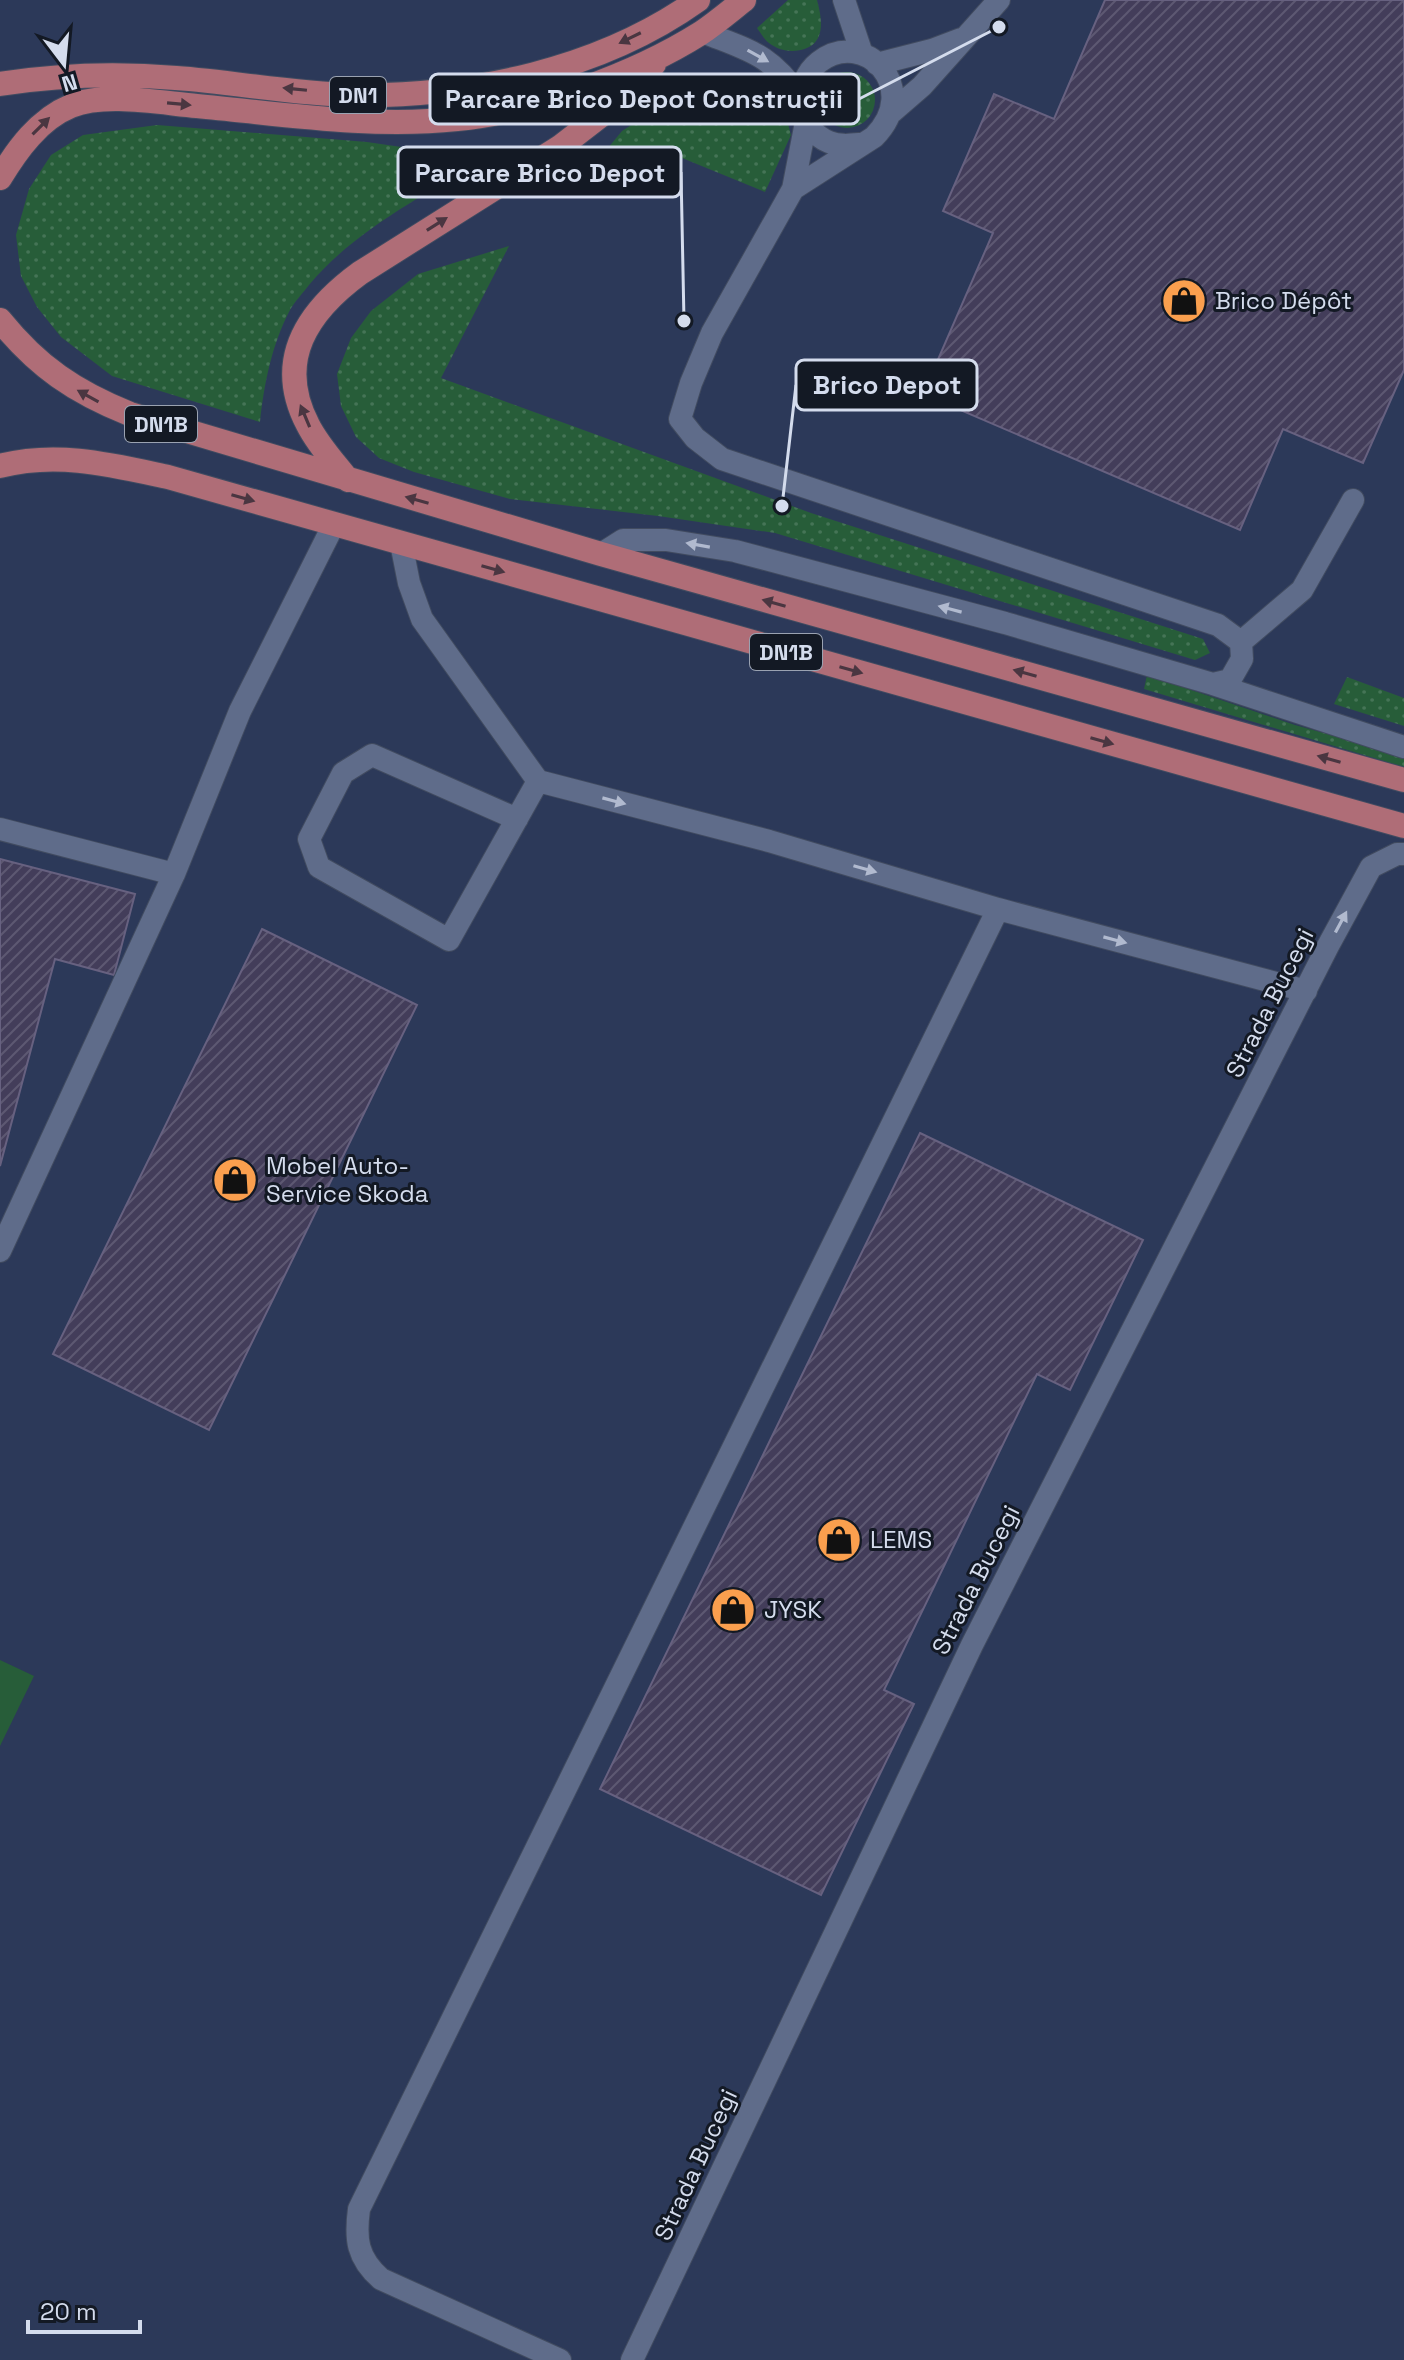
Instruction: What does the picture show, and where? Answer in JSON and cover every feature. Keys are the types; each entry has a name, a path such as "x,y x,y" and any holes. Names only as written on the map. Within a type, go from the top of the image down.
{"main road":[{"name":"DN1","path":"0,84 116,74 350,95 443,92 530,76 606,49 679,13 698,0"},
{"name":"DN1","path":"0,178 49,117 74,105 101,100 158,102 388,123 459,119 526,105 596,83 665,53 703,32 744,0"},
{"name":"DN1","path":"348,480 318,441 298,401 295,359 302,335 313,315 334,292 360,273 560,147 613,106 665,53"},
{"name":"DN1B","path":"0,320 34,358 63,382 96,401 180,431 601,554 1404,780"},
{"name":"DN1B","path":"0,466 52,459 97,463 168,477 1404,826"}],"lane":[{"path":"844,0 870,59 886,73 892,85 892,112"},
{"path":"793,189 874,137 885,126 892,112 922,86 999,0"},
{"path":"703,32 761,55 784,74 800,97 806,122 793,189 712,333 691,383 680,419 695,438 722,459 1218,625 1241,642"},
{"path":"800,97 803,83 820,60 833,54 870,59 932,50 963,38"},
{"path":"806,122 816,134 829,142 844,146 860,144"},
{"path":"1241,642 1302,590 1353,500"},
{"path":"0,1251 174,874 240,711 334,524"},
{"path":"601,554 623,540 666,540 735,551 1005,623 1213,684 1404,747"},
{"path":"401,543 409,583 422,619 538,781 769,841 998,909 1306,991"},
{"path":"1213,684 1230,680 1242,659 1241,642"},
{"path":"517,819 372,755 343,773 309,839 319,867 449,940 517,819 538,781"},
{"path":"0,829 174,874"},
{"name":"Strada Bucegi","path":"632,2360 972,1645 1306,991 1371,867 1397,854 1404,854"},
{"path":"560,2360 381,2279 367,2267 359,2248 356,2233 359,2209 998,909"}],"shaded area":[{"path":"0,0 1404,0 1404,2360 0,2360"}],"green space":[{"path":"788,0 817,0 821,18 820,34 811,46 803,50 777,48 757,28"},
{"path":"847,72 867,80 875,100 867,120 847,128 827,120 819,100 827,80"},
{"path":"725,76 779,89 791,135 765,192 660,149 635,191 588,172 622,131 692,86"},
{"path":"157,125 367,142 484,159 369,231 327,265 309,285 290,310 278,336 260,422 112,376 61,337 37,307 21,276 16,235 29,189 51,155 83,135"},
{"path":"509,246 441,378 811,513 1203,639 1210,653 1195,660 775,533 510,499 414,472 379,458 356,437 341,406 337,374 351,338 371,311 418,274"},
{"path":"1147,675 1295,725 1404,755 1404,767 1144,689"},
{"path":"1347,677 1404,698 1404,726 1334,704"},
{"path":"0,1660 34,1676 0,1746"}],"building":[{"name":"Brico Dépôt","path":"1105,0 1404,0 1404,370 1363,463 1283,429 1240,530 923,394 993,233 943,211 994,94 1054,119"},
{"path":"0,859 135,894 114,975 55,959 0,1166"},
{"name":"Mobel Auto- Service Skoda","path":"262,929 417,1005 209,1430 53,1354"},
{"name":"LEMS","path":"920,1133 1143,1240 1070,1390 1037,1374 884,1690 914,1704 821,1895 600,1789"}],"place":[{"name":"Parcare Brico Depot Construcții","path":"999,27"},
{"name":"Brico Dépôt","path":"1184,301"},
{"name":"Parcare Brico Depot","path":"684,321"},
{"name":"Brico Depot","path":"782,506"},
{"name":"Mobel Auto- Service Skoda","path":"235,1180"},
{"name":"LEMS","path":"839,1540"},
{"name":"JYSK","path":"733,1610"}]}
